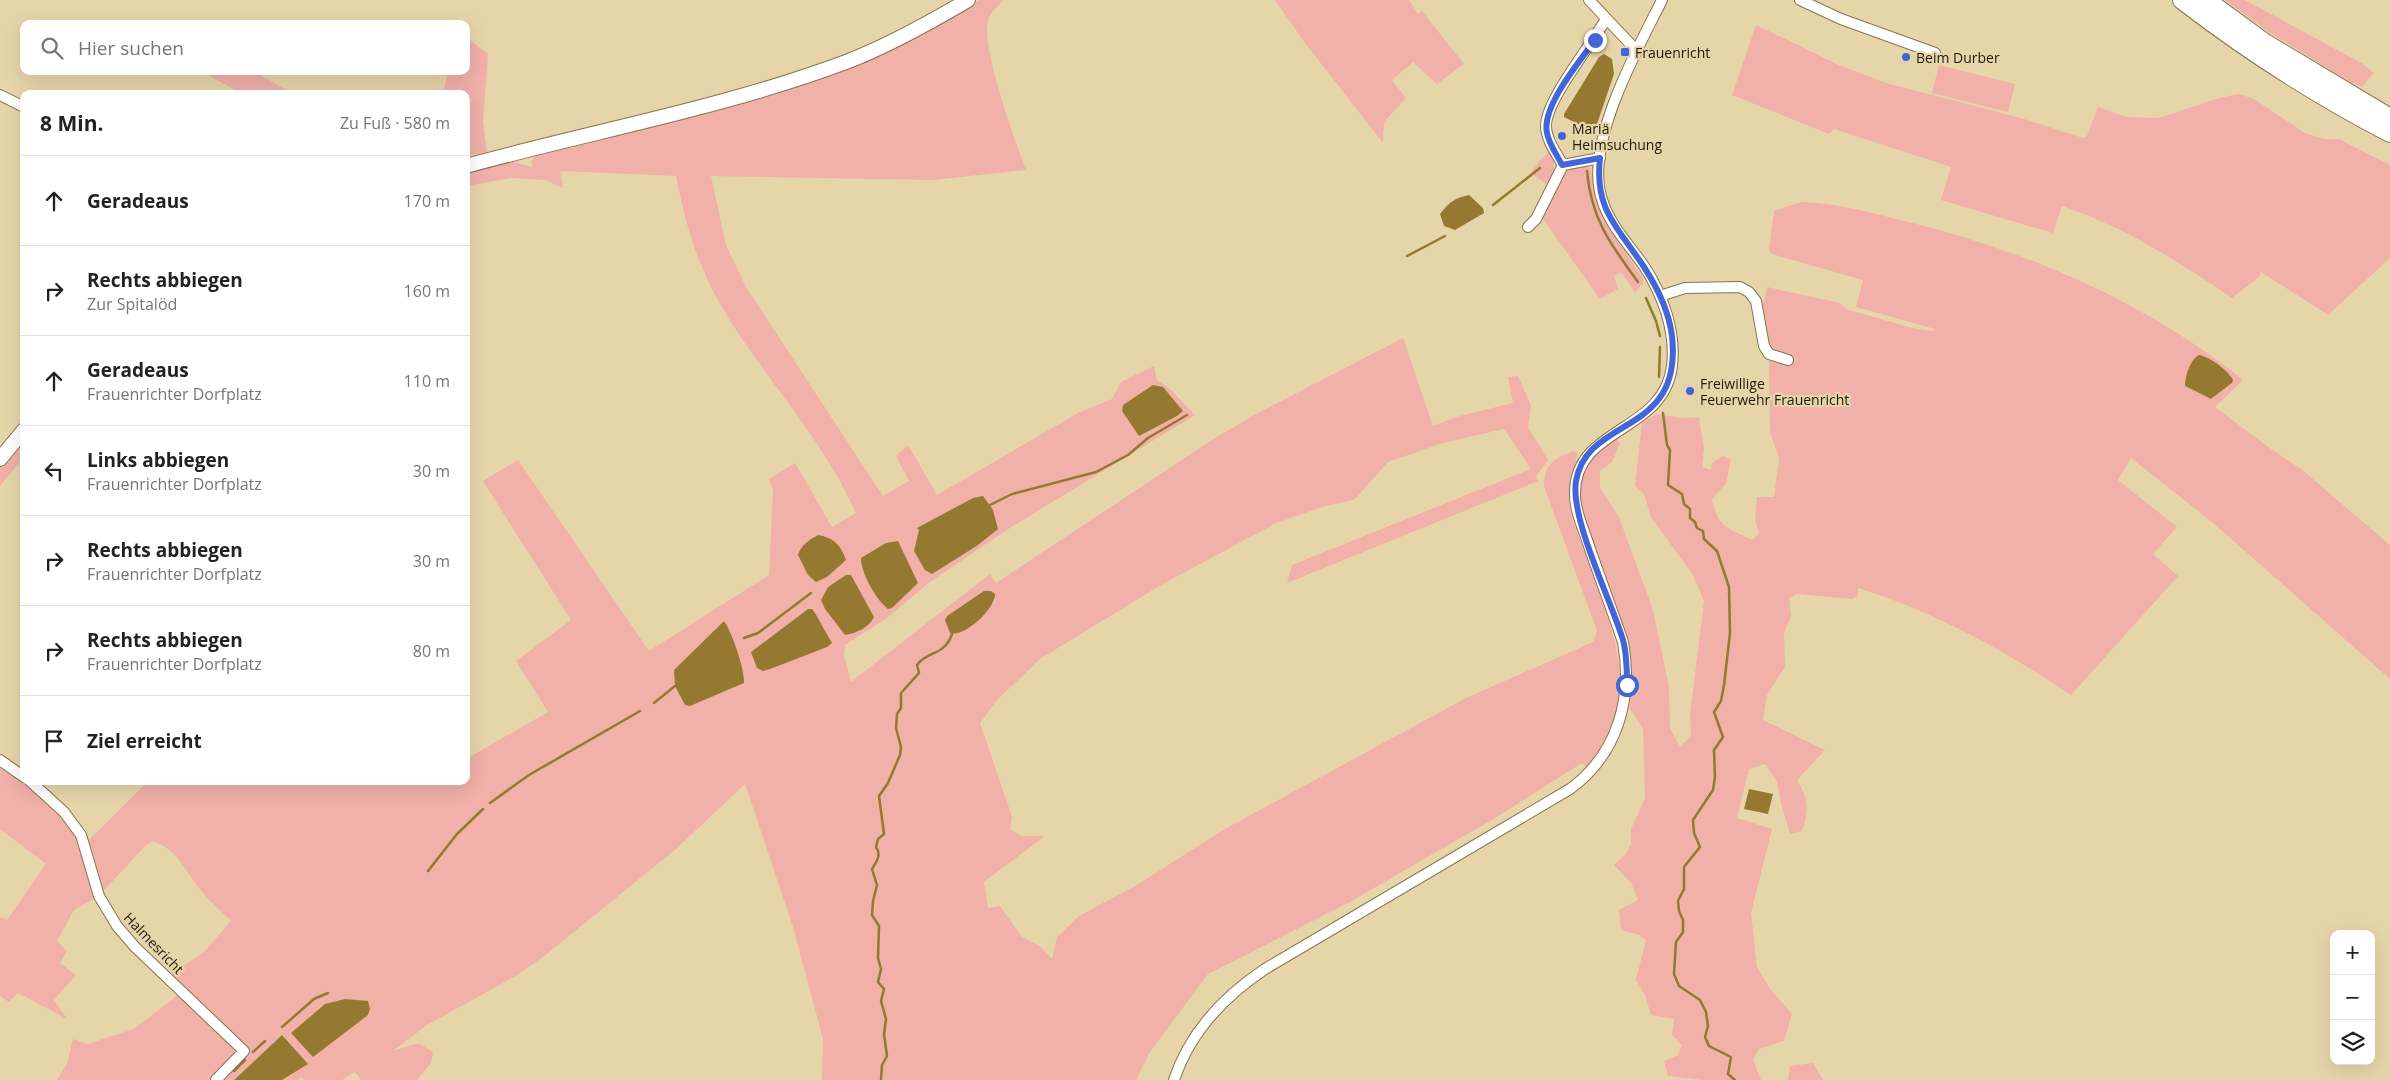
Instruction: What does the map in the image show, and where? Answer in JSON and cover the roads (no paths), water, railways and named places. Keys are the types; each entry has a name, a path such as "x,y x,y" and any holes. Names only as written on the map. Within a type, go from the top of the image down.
{"highway":[{"path":"2182,0 2256,55 2340,107 2390,133"},
{"path":"2206,0 2273,48 2390,118"}],"main road":[{"path":"470,165 712,103 813,73 887,43 968,0"},
{"path":"0,459 20,435"}],"street":[{"path":"1589,0 1636,50"},
{"path":"1174,1080 1177,1069 1201,1026 1236,989 1570,789 1585,778 1607,750 1617,730 1626,699 1624,642 1575,496 1580,465 1596,447 1650,410 1663,396 1672,366 1672,338 1666,309 1644,267 1624,242 1607,212 1599,184 1600,158 1611,114 1636,50 1662,0"},
{"path":"1800,0 1841,19 1935,53"},
{"path":"1562,165 1547,133 1547,118 1566,82 1595,40 1606,19"},
{"path":"0,95 20,105"},
{"path":"1562,165 1600,158"},
{"path":"1528,227 1536,219 1562,165"},
{"path":"1660,296 1685,288 1740,287 1749,292 1756,301 1764,346 1769,354 1788,360"},
{"path":"0,760 20,774"},
{"name":"Halmesricht","path":"34,785 64,812 80,835 99,896 117,926 135,947 244,1051 216,1080"}],"waterway":[{"path":"1493,205 1540,168"},
{"path":"1587,171 1593,203 1604,231 1638,282"},
{"path":"1407,256 1445,236"},
{"path":"1646,298 1660,336"},
{"path":"1659,377 1660,347"},
{"path":"1663,413 1667,445 1670,450 1668,485 1682,494 1684,504 1690,509 1690,518 1695,522 1697,528 1703,531 1704,539 1717,551 1729,587 1730,633 1721,701 1714,712 1723,737 1714,750 1715,777 1713,790 1693,820 1694,833 1700,847 1684,867 1684,889 1678,901 1679,911 1683,920 1683,932 1676,942 1674,974 1679,986 1700,1000 1706,1012 1708,1026 1705,1037 1709,1046 1731,1057 1728,1074 1735,1080"},
{"path":"990,505 1012,494 1096,472 1128,455 1148,438 1187,415"},
{"path":"744,638 758,633 811,593"},
{"path":"881,1080 882,1065 887,1056 884,1034 886,1019 881,1001 884,989 878,982 881,969 878,958 879,926 872,915 877,885 872,869 877,861 878,850 876,847 878,839 884,834 879,796 888,783 900,755 901,747 896,728 897,714 901,708 901,693 919,673 917,665 921,660 945,646 952,634"},
{"path":"654,703 675,686"},
{"path":"490,803 529,775 640,711"},
{"path":"428,871 457,834 483,809"},
{"path":"282,1027 314,999 328,993"},
{"path":"253,1052 265,1041"},
{"path":"234,1071 245,1060"}],"place":[{"name":"Frauenricht","path":"1625,52"},
{"name":"Beim Durber","path":"1906,57"},
{"name":"Mariä Heimsuchung","path":"1562,136"},
{"name":"Freiwillige Feuerwehr Frauenricht","path":"1690,391"}]}
